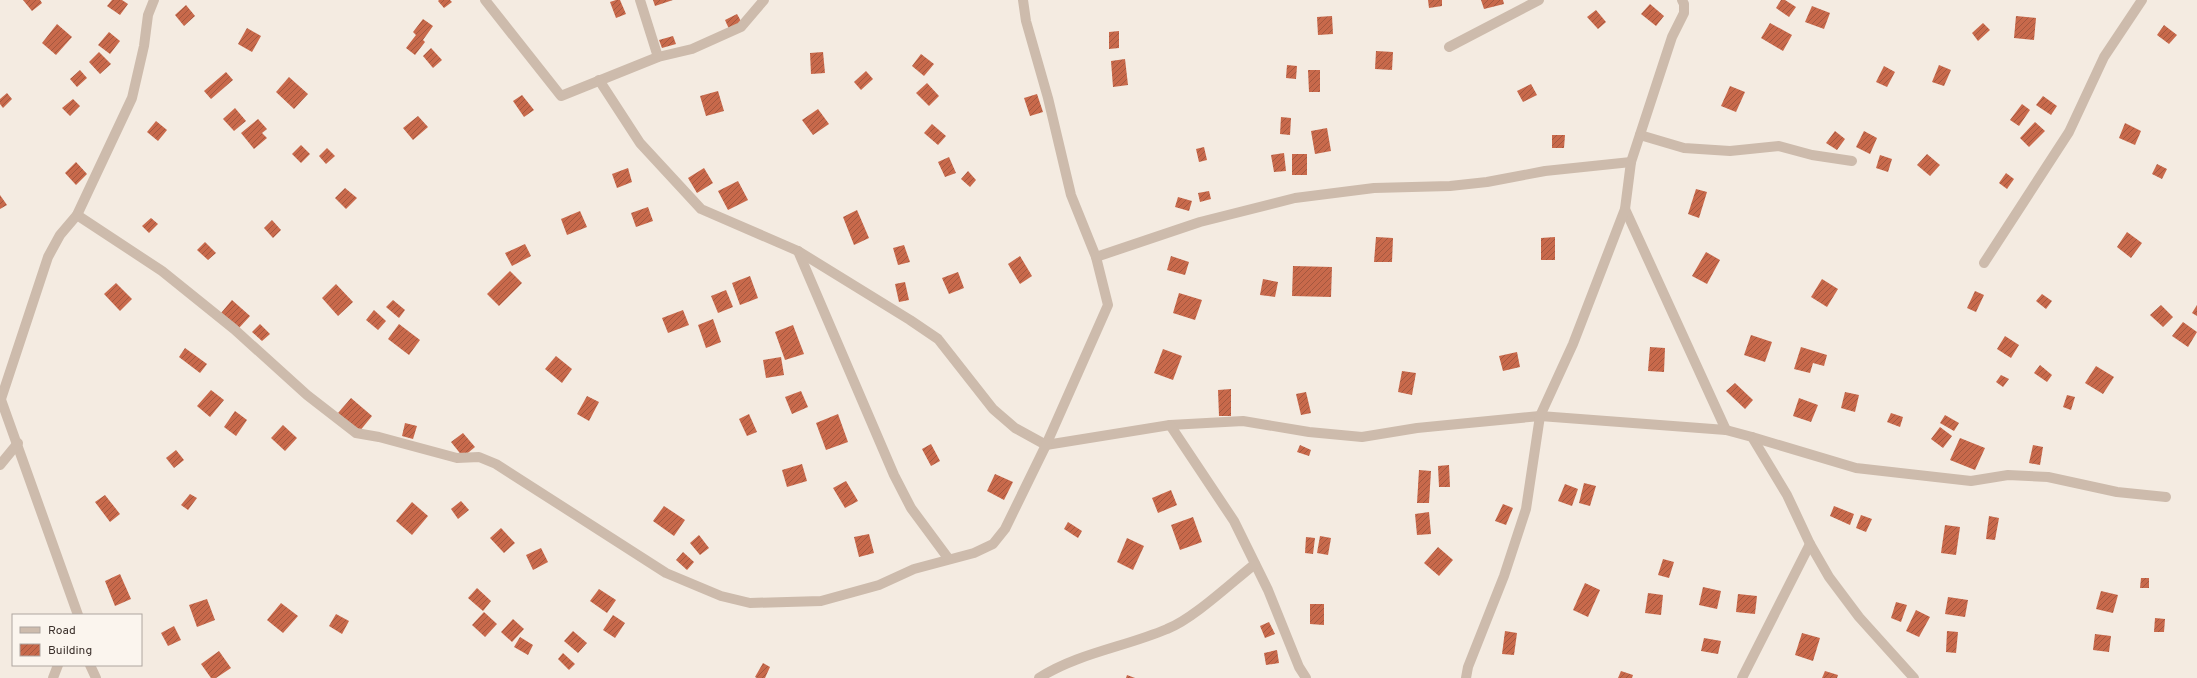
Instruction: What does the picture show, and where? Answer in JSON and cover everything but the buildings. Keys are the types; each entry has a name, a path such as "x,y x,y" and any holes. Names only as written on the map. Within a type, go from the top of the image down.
{"street":[{"path":"77,614 1,398 48,257 60,235 77,215 132,98 144,46 148,15 154,0"},
{"path":"485,0 561,96 658,57 692,49 741,27 764,0"},
{"path":"640,0 658,57"},
{"path":"77,215 162,271 234,329 307,395 352,431 457,458 479,457 496,464 666,573 721,596 750,603 820,601 880,585 899,574 948,558 974,553 993,544 1005,530 1046,445 1108,305 1096,257 1071,195 1048,98 1026,21 1023,0"},
{"path":"1449,46 1539,0"},
{"path":"1466,678 1468,667 1504,576 1526,509 1540,416 1573,344 1625,210 1631,162 1672,37 1684,13 1684,4 1682,0"},
{"path":"1984,263 2069,132 2104,57 2142,0"},
{"path":"598,80 640,143 701,209 798,251 938,339 993,409 1015,428 1046,445 1170,425 1243,421 1309,432 1362,437 1417,428 1540,416 1726,430 1856,468 1971,481 2008,475 2048,477 2117,492 2166,497"},
{"path":"1640,135 1684,148 1730,151 1779,146 1812,155 1852,161"},
{"path":"1096,257 1200,222 1295,198 1374,188 1450,186 1487,182 1545,171 1631,162"},
{"path":"1625,210 1726,430"},
{"path":"798,251 894,476 911,508 948,558"},
{"path":"1170,425 1234,521 1255,564 1299,667 1306,678"},
{"path":"1752,437 1787,495 1810,544 1829,577 1859,617 1914,678"},
{"path":"0,465 18,443"},
{"path":"1742,678 1810,544"},
{"path":"1039,678 1083,656 1169,629 1190,615 1255,564"},
{"path":"53,678 58,666"},
{"path":"90,666 96,678"}]}
